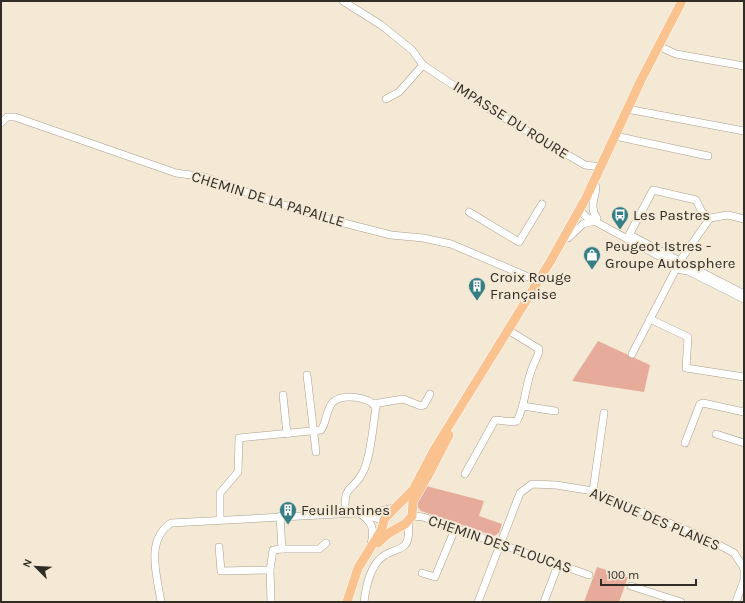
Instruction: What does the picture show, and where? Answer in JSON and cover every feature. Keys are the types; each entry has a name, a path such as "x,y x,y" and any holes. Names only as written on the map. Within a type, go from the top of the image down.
{"main road":[{"path":"347,602 358,568 384,523 398,505 413,490 434,450 460,410 538,280 583,213 600,169 627,109 682,1"},
{"path":"566,238 594,185"},
{"path":"350,602 365,566 377,546 395,530 411,512 460,410"},
{"path":"398,505 407,502 411,512"},
{"path":"384,523 395,530"}],"street":[{"name":"IMPASSE DU ROURE","path":"343,1 381,25 412,50 423,65 492,111 585,165 600,169"},
{"path":"658,46 676,54 744,66"},
{"path":"386,99 399,92 423,65"},
{"path":"627,109 744,131"},
{"name":"CHEMIN DE LA PAPAILLE","path":"1,123 7,117 15,117 176,173 205,177 262,198 328,219 391,235 423,238 451,244 538,280"},
{"path":"615,136 708,156"},
{"path":"594,185 592,211 596,219 744,300"},
{"path":"629,234 653,190 696,200 702,212 710,218 728,215 744,219"},
{"path":"469,212 519,242 542,204"},
{"path":"583,213 629,234 679,264 744,294"},
{"path":"632,354 679,264 710,218"},
{"path":"566,238 583,224 596,219"},
{"path":"650,319 688,337 686,368 744,377"},
{"path":"465,474 495,420 509,423 516,421 523,406 532,367 539,354 539,349 508,330"},
{"path":"307,376 316,452"},
{"path":"373,404 403,399 421,406 424,405 430,394"},
{"path":"283,396 287,434"},
{"path":"220,519 220,493 238,472 239,438 321,430 325,425 330,408 339,398 365,398 376,407 370,447 363,472 346,491 345,513"},
{"path":"685,443 700,404 703,403 744,412"},
{"path":"523,406 555,411"},
{"path":"593,491 604,413"},
{"path":"716,434 744,444"},
{"name":"AVENUE DES PLANES","path":"478,602 520,493 532,484 556,485 593,491 710,540 734,553 744,568 744,580 736,602"},
{"path":"160,602 155,556 156,539 159,533 171,523 220,519 376,512 398,505"},
{"path":"364,602 368,582 378,561 383,556 404,546 409,537 408,528 411,512"},
{"name":"CHEMIN DES FLOUCAS","path":"411,512 499,545 589,576"},
{"path":"358,513 384,523"},
{"path":"358,513 369,520 374,529 368,552"},
{"path":"280,516 282,549"},
{"path":"422,572 435,577 455,529"},
{"path":"395,530 409,537"},
{"path":"271,602 270,570 273,550 319,549 326,543"},
{"path":"219,547 221,571 270,570"},
{"path":"544,602 558,565"},
{"path":"631,586 681,602"}],"shaded area":[{"path":"598,341 650,365 644,392 572,381"},
{"path":"426,486 484,501 479,516 502,524 499,533 494,536 421,511 415,504"},
{"path":"597,567 628,577 619,602 584,602"}],"place":[{"name":"Les Pastres","path":"620,230"},
{"name":"Peugeot Istres - Groupe Autosphere","path":"592,270"},
{"name":"Croix Rouge Française","path":"477,301"},
{"name":"Feuillantines","path":"288,525"}]}
